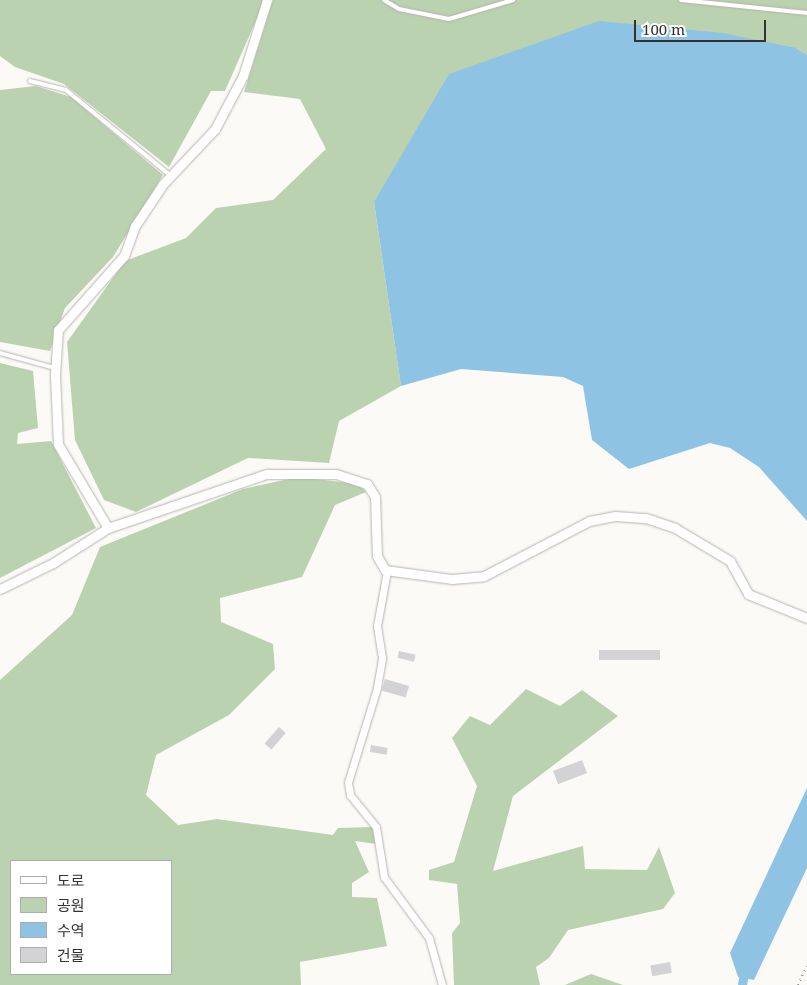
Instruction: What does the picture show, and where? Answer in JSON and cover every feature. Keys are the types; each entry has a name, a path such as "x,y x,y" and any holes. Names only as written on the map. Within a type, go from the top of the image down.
{"street":[{"path":"108,528 58,444 55,368 58,330 124,256 135,226 171,176 215,129 243,76 267,0"},
{"path":"0,589 53,563 108,528 267,474 300,471 336,474 367,484 375,497 377,556 387,571 377,626 382,659 377,688 348,782 350,795 376,827 384,877 429,938 442,985"},
{"path":"387,571 452,579 484,576 589,521 615,516 646,518 675,528 730,561 748,594 807,618"}],"lane":[{"path":"384,0 399,10 449,20 513,0"},
{"path":"681,0 807,13"},
{"path":"30,81 66,90 171,176"},
{"path":"0,353 55,368"}],"path":[{"path":"798,985 807,966"}],"green space":[{"path":"0,0 265,0 225,91 211,91 169,167 64,84 15,67 0,56"},
{"path":"273,0 807,0 807,55 796,48 374,202 401,386 339,421 329,463 248,458 136,512 104,500 75,440 67,342 125,261 186,238 216,208 273,200 326,149 300,99 244,92"},
{"path":"36,86 71,97 163,175 113,257 65,308 50,351 0,342 0,90"},
{"path":"0,363 33,371 38,428 18,433 17,444 51,441 96,528 0,578"},
{"path":"298,477 358,484 366,492 335,505 302,577 220,598 221,622 273,644 275,669 229,715 156,755 146,795 178,825 217,819 333,835 338,828 372,827 376,844 355,841 369,872 352,883 352,897 377,898 387,946 300,962 301,985 0,985 0,680 72,615 100,547 243,489"},
{"path":"526,689 560,706 582,690 618,716 513,796 493,871 583,846 585,869 647,870 659,847 675,893 663,909 568,930 549,958 536,967 540,985 454,985 452,933 460,923 457,884 429,880 429,870 454,862 477,786 452,738 470,716 490,725"},
{"path":"591,974 623,985 565,985"}],"water":[{"path":"599,21 723,33 796,48 807,55 807,521 759,467 730,448 710,443 629,469 592,440 583,386 563,377 461,369 401,386 374,202 449,74"},
{"path":"807,788 807,868 754,980 738,977 730,953"}],"building":[{"path":"599,650 660,650 660,660 599,660"},
{"path":"399,651 416,655 414,662 397,658"},
{"path":"385,679 409,686 406,697 382,691"},
{"path":"279,727 286,733 271,750 265,744"},
{"path":"371,745 388,748 387,755 370,752"},
{"path":"582,760 587,773 558,784 553,771"},
{"path":"670,962 672,973 652,976 650,965"}],"waterway":[{"path":"742,985 745,967"}]}
